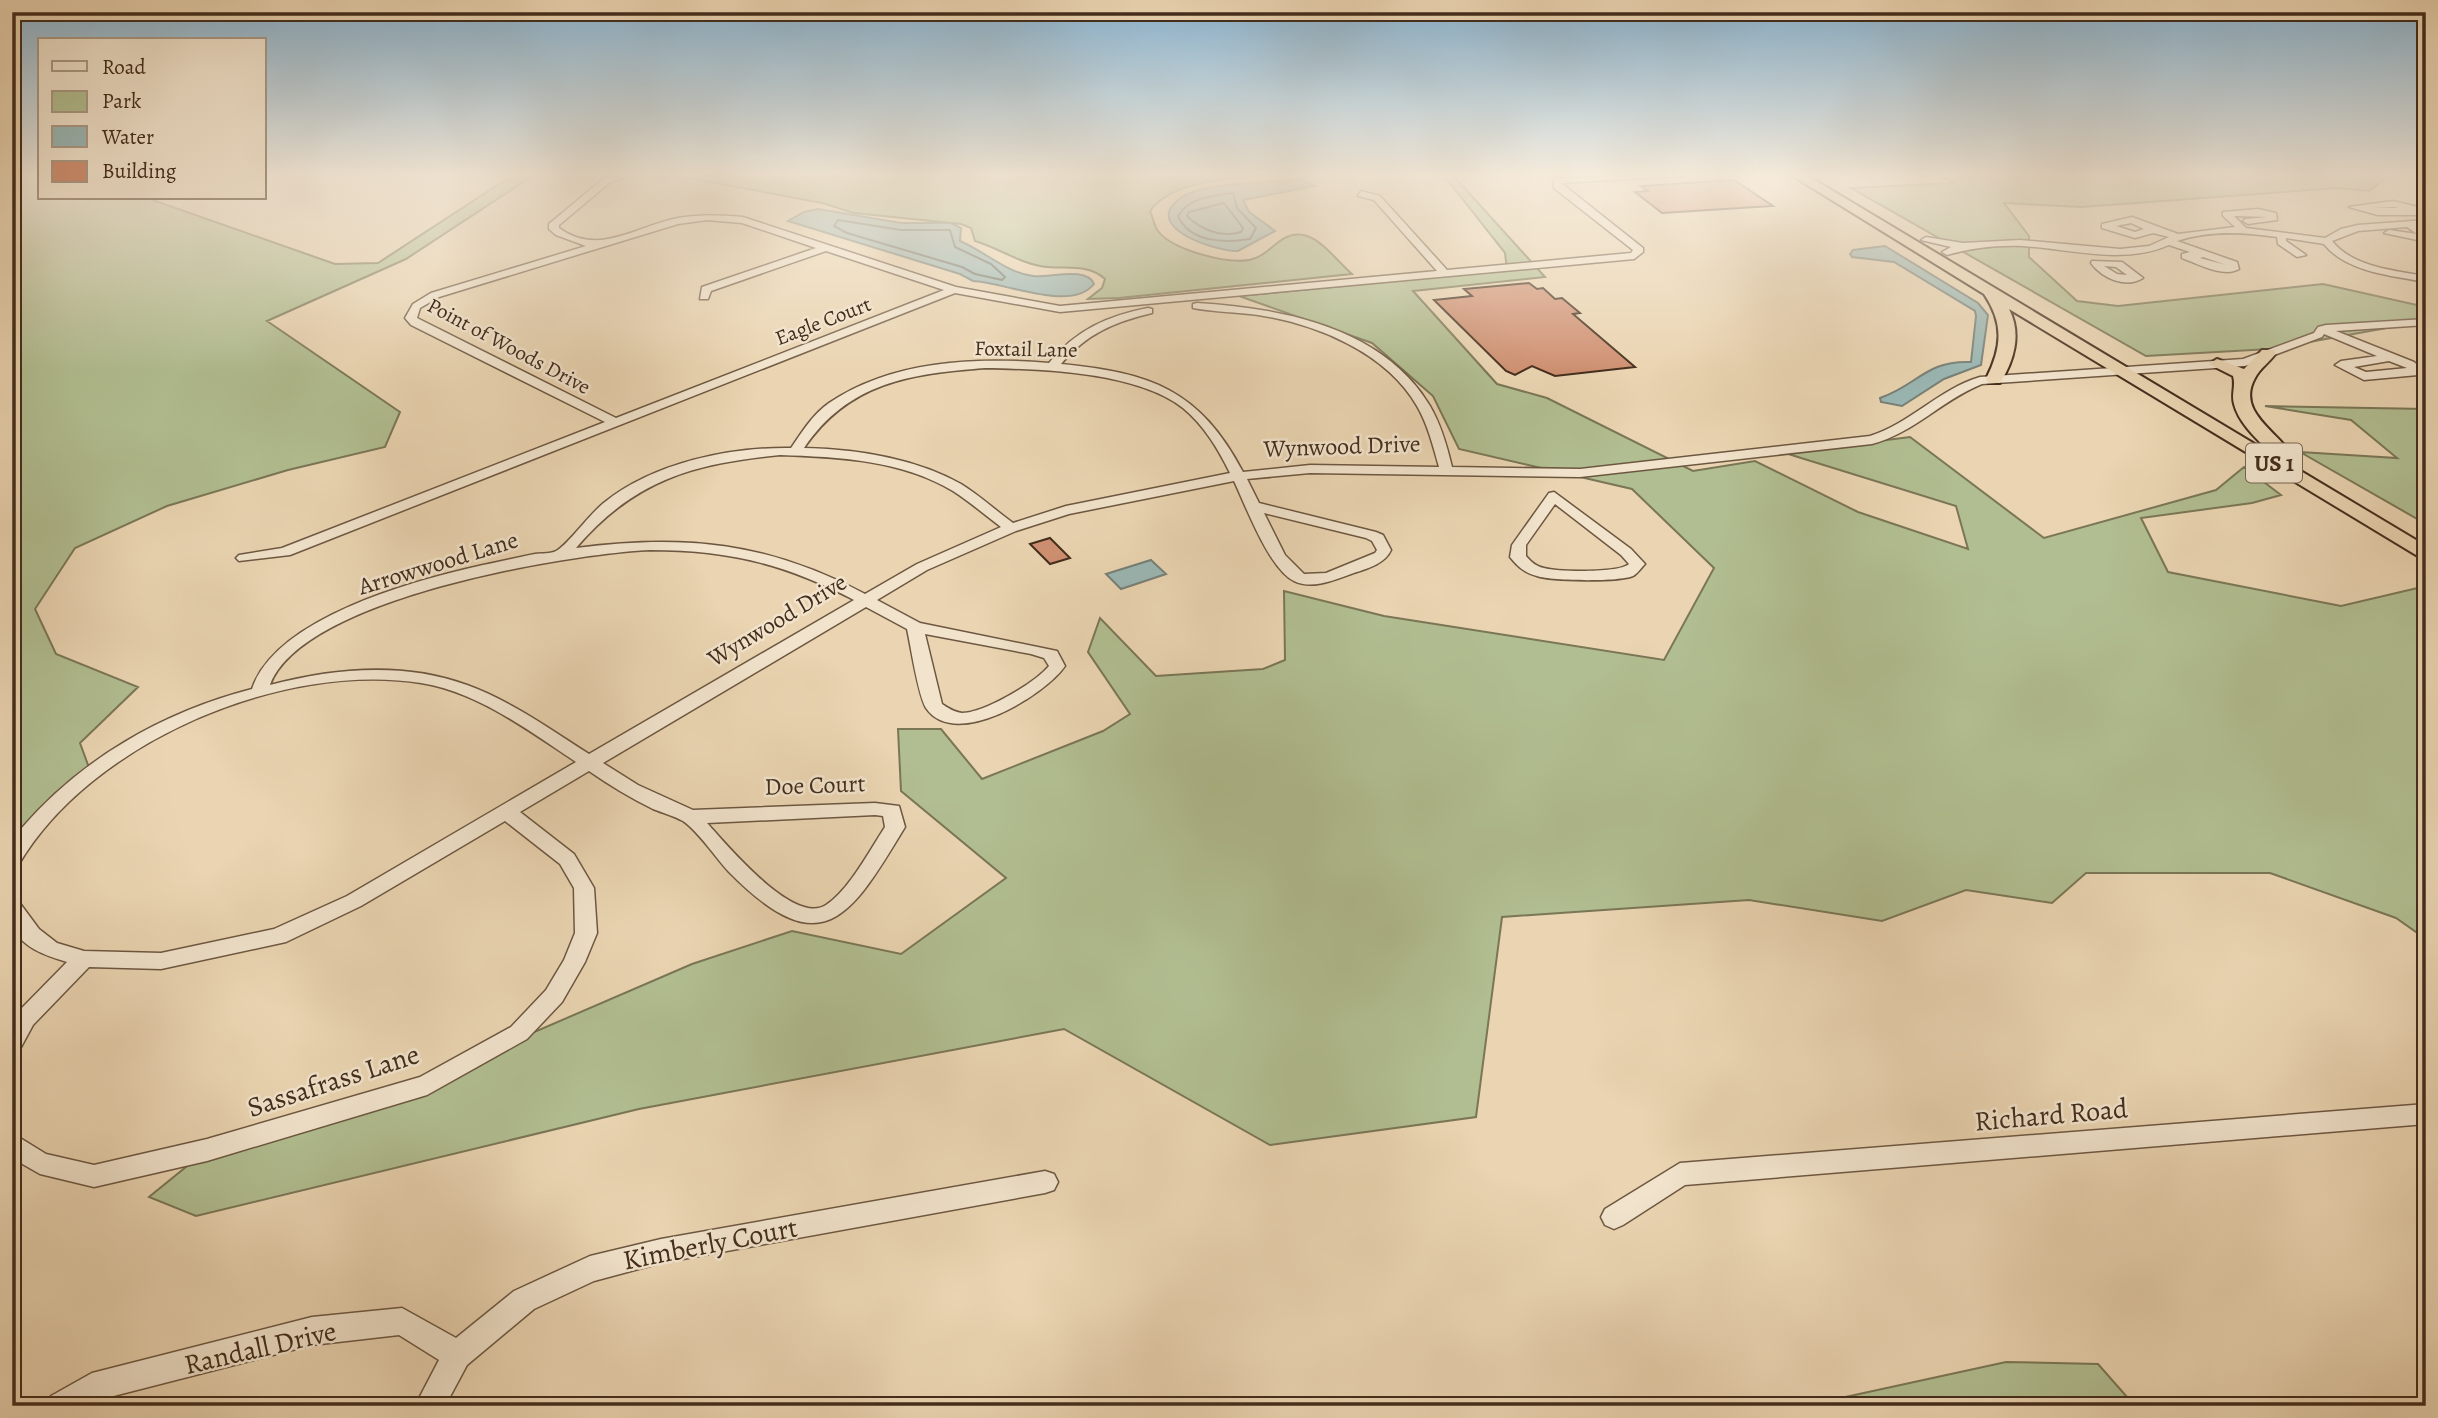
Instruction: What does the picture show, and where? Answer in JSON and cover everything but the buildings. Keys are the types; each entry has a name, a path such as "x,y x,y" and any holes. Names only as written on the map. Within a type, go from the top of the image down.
{"highway":[{"name":"US 1","path":"1904,239 2426,555"},
{"name":"US 1","path":"1926,240 2426,537"},
{"path":"1986,288 2002,307 2008,320 2006,358 1994,379"},
{"path":"2269,353 2250,368 2243,382 2241,407 2257,429 2280,451"},
{"path":"2006,358 2015,376"},
{"path":"2217,364 2240,373 2243,382"}],"street":[{"path":"576,239 596,246"},
{"name":"Point of Woods Drive","path":"616,423 411,318 414,307 435,295 618,239"},
{"name":"Point of Woods Drive","path":"803,239 954,290"},
{"path":"1414,239 1444,273"},
{"path":"954,290 1070,308 1634,256 1639,250 1626,239"},
{"path":"1926,240 1963,246 2020,243 2108,252 2151,249 2173,239"},
{"path":"2173,239 2204,254"},
{"path":"2281,239 2280,242 2301,255"},
{"path":"2316,239 2328,241 2336,251 2358,262 2391,272 2385,281 2424,282"},
{"path":"1947,252 1963,246"},
{"path":"704,297 706,289 828,247"},
{"path":"2108,252 2118,264"},
{"path":"2358,262 2399,263 2424,282"},
{"name":"Eagle Court","path":"244,558 285,552 954,290"},
{"path":"1054,365 1071,343 1085,333 1105,322 1145,311 1191,306 1245,308 1290,318 1363,346 1395,374 1420,400 1436,430 1446,470"},
{"path":"2217,364 2232,355 2322,328 2426,322"},
{"path":"2322,328 2391,357 2418,371 2364,376 2342,365 2391,357"},
{"name":"Wynwood Drive","path":"12,907 31,935 50,949 84,959 161,961 278,936 344,906 932,562 1011,528 1097,501 1238,477 1310,469 1580,473 1872,440 1893,435 1911,425 1954,391 1994,379 2245,362 2318,335 2322,328"},
{"name":"Foxtail Lane","path":"796,451 806,434 834,406 858,392 892,379 937,370 996,364 1054,365 1117,376 1171,394 1209,424 1283,567 1294,576 1318,582 1329,579 1381,556 1384,550 1378,538 1253,506"},
{"path":"563,553 590,522 616,499 650,481 692,464 717,458 796,451 869,458 921,473 951,484 1011,528"},
{"path":"1544,473 1554,496 1626,552 1637,565 1629,572 1606,575 1542,573 1526,566 1518,557 1519,545 1554,496"},
{"name":"Arrowwood Lane","path":"259,693 266,673 279,658 295,645 338,620 471,572 563,553 616,548 684,547 762,556 863,600 915,627 1034,650 1051,655 1056,666 1051,674 986,713 971,718 949,716 934,706 915,627"},
{"path":"12,859 38,821 91,773 127,748 175,723 259,693 336,677 398,675 433,679 459,687 510,711 588,762"},
{"name":"Doe Court","path":"588,762 658,806 691,817 874,809 892,811 895,827 833,910 814,916 793,911 762,894 691,817"},
{"name":"Sassafrass Lane","path":"12,1144 40,1163 94,1176 207,1150 427,1085 519,1033 554,996 574,962 586,933 584,888 567,859 505,811"},
{"path":"12,1042 24,1019 84,959"},
{"name":"Richard Road","path":"1614,1217 1680,1174 2426,1114"},
{"name":"Kimberly Court","path":"429,1406 457,1355 524,1300 590,1269 661,1251 1045,1182"},
{"name":"Randall Drive","path":"61,1406 93,1387 312,1331 402,1321 457,1355"}],"green space":[{"path":"12,239 264,239 335,264 378,263 415,239 436,239 406,259 267,321 400,412 385,447 288,470 167,506 75,548 35,609 56,654 138,687 80,743 91,773 12,847"},
{"path":"1167,239 1200,254 1239,261 1257,257 1283,239 1313,239 1352,274 1088,299 1102,288 1105,279 1099,274 1078,268 1038,266 975,241"},
{"path":"1494,239 1511,239 1545,277 1413,291 1497,384 1547,398 1693,471 1755,461 1858,512 1968,549 1956,506 1785,453 1910,437 2044,538 2216,490 2244,467 2281,495 2252,503 2141,518 2168,572 2341,606 2426,586 2426,887 2418,889 2426,898 2426,939 2396,918 2270,873 2086,873 2052,903 1966,890 1882,921 1749,900 1502,917 1476,1117 1270,1145 1064,1029 639,1109 196,1216 149,1197 202,1154 427,1089 481,1055 692,964 792,931 901,954 1006,878 901,791 898,729 941,729 982,779 1103,731 1130,714 1088,652 1100,618 1156,676 1263,669 1285,660 1284,591 1384,616 1664,660 1714,568 1632,489 1459,449 1433,396 1372,343 1239,296 1507,270 1505,253"},
{"path":"1941,239 2029,239 2029,257 2077,301 2118,306 2323,284 2426,307 2426,321 2270,349 2146,356"},
{"path":"2265,406 2426,409 2426,524 2300,452 2397,458 2351,420"},
{"path":"2006,1362 2098,1364 2135,1406 1804,1406"}],"water":[{"path":"847,239 960,239 1014,271 1033,276 1084,275 1094,284 1083,292 1070,296 1054,296 973,281 960,274"},
{"path":"1193,239 1260,239 1238,251"},
{"path":"1885,246 1978,303 1988,315 1981,365 1944,379 1902,406 1881,402 1880,398 1932,369 1956,362 1971,362 1976,316 1975,311 1894,262 1852,257 1850,254 1853,250"},
{"path":"1151,560 1166,574 1121,589 1106,574"}]}
